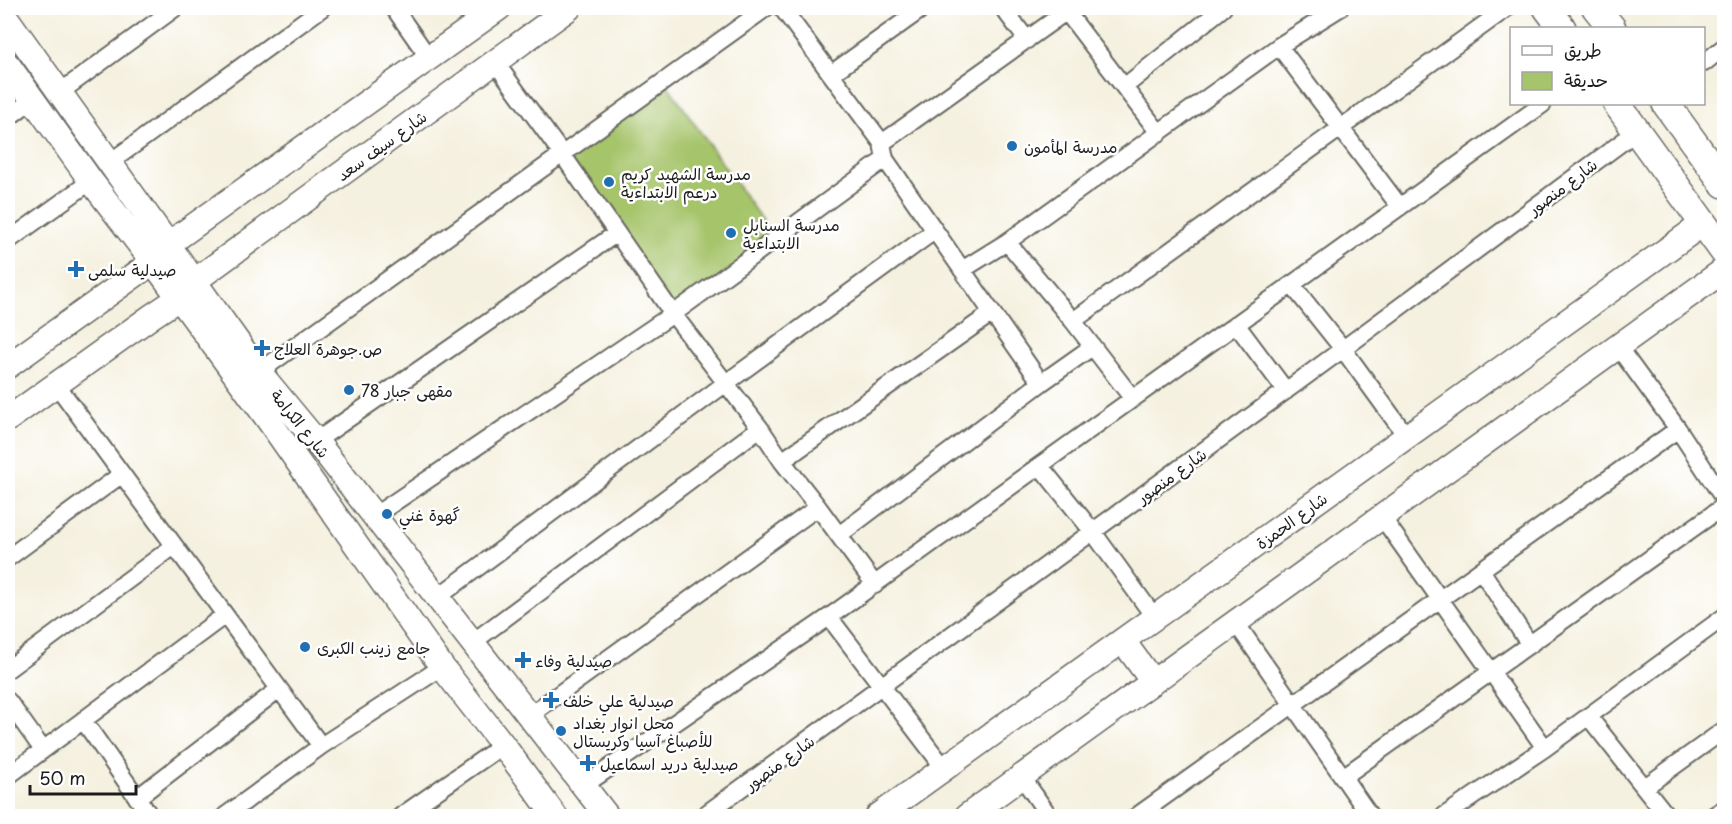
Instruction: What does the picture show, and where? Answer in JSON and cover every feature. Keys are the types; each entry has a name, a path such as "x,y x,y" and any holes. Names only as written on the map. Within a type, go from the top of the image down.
{"main road":[{"path":"1547,8 1561,27"},
{"path":"1618,105 1725,252"},
{"path":"1667,105 1725,183"}],"street":[{"path":"8,12 14,8"},
{"path":"59,93 175,8"},
{"path":"109,163 322,8"},
{"path":"394,8 429,58"},
{"path":"8,366 499,8"},
{"name":"شارع سيف سعد","path":"8,419 152,316 569,8"},
{"path":"259,372 766,8"},
{"path":"782,8 831,74 934,231 1041,383"},
{"path":"831,74 923,8"},
{"path":"1003,8 1027,40"},
{"path":"1124,87 1222,8"},
{"path":"962,270 1007,242 1280,46 1340,8"},
{"path":"1073,321 1507,8"},
{"path":"374,516 672,314 1069,9 1159,133"},
{"name":"شارع الكرامة","path":"8,20 109,163 160,254 300,464 442,667 555,816"},
{"path":"1280,46 1400,207"},
{"path":"1705,62 1725,47"},
{"path":"495,62 562,154 672,314 760,428 875,585"},
{"name":"شارع الكرامة","path":"8,65 91,181 160,254"},
{"path":"8,118 33,99"},
{"path":"583,786 830,617 1542,105"},
{"name":"شارع منصور","path":"704,816 1286,391 1637,131"},
{"path":"8,241 91,181"},
{"name":"شارع الحمزة","path":"878,816 1704,223"},
{"path":"438,597 934,231"},
{"path":"316,441 617,233"},
{"path":"1007,242 1073,321 1133,399"},
{"path":"967,816 1725,270"},
{"path":"1292,285 1407,436"},
{"name":"شارع الكرامة","path":"186,290 259,372 316,441 608,816"},
{"path":"782,461 992,313"},
{"path":"1236,324 1286,391"},
{"path":"1618,346 1725,499"},
{"path":"839,535 1092,347"},
{"path":"56,384 321,746"},
{"path":"473,642 760,428"},
{"path":"1137,816 1678,429"},
{"path":"1041,465 1155,618"},
{"path":"8,558 122,474"},
{"path":"1343,777 1725,506"},
{"path":"530,715 818,507"},
{"path":"1382,517 1545,748"},
{"path":"8,669 174,546"},
{"path":"1481,570 1530,645"},
{"path":"8,776 225,615"},
{"path":"830,617 945,769"},
{"path":"1444,816 1545,748 1725,617"},
{"path":"1236,623 1370,816"},
{"path":"1123,641 1153,682"},
{"path":"236,814 321,746 442,667"},
{"path":"137,798 279,689"},
{"path":"483,719 514,695"},
{"path":"8,702 43,750"},
{"path":"1588,716 1667,816"},
{"path":"83,720 150,816"},
{"path":"1645,787 1725,730"},
{"path":"402,816 503,745"},
{"path":"1022,777 1049,816"},
{"path":"1713,816 1725,809"}],"green space":[{"path":"667,84 775,239 673,314 562,154"}],"place":[{"name":"مدرسة المأمون","path":"1012,146"},
{"name":"مدرسة الشهيد كريم درعم الابتداءية","path":"609,182"},
{"name":"مدرسة السنابل الابتداءية","path":"731,233"},
{"name":"صيدلية سلمى","path":"76,269"},
{"name":"ص.جوهرة العلاج","path":"262,348"},
{"name":"مقهى جبار 78","path":"349,390"},
{"name":"گهوة غني","path":"387,514"},
{"name":"جامع زينب الكبرى","path":"305,647"},
{"name":"صيدلية وفاء","path":"523,660"},
{"name":"صيدلية علي خلف","path":"551,700"},
{"name":"محل انوار بغداد للأصباغ آسيا وكريستال","path":"561,731"},
{"name":"صيدلية دريد اسماعيل","path":"588,763"}]}
